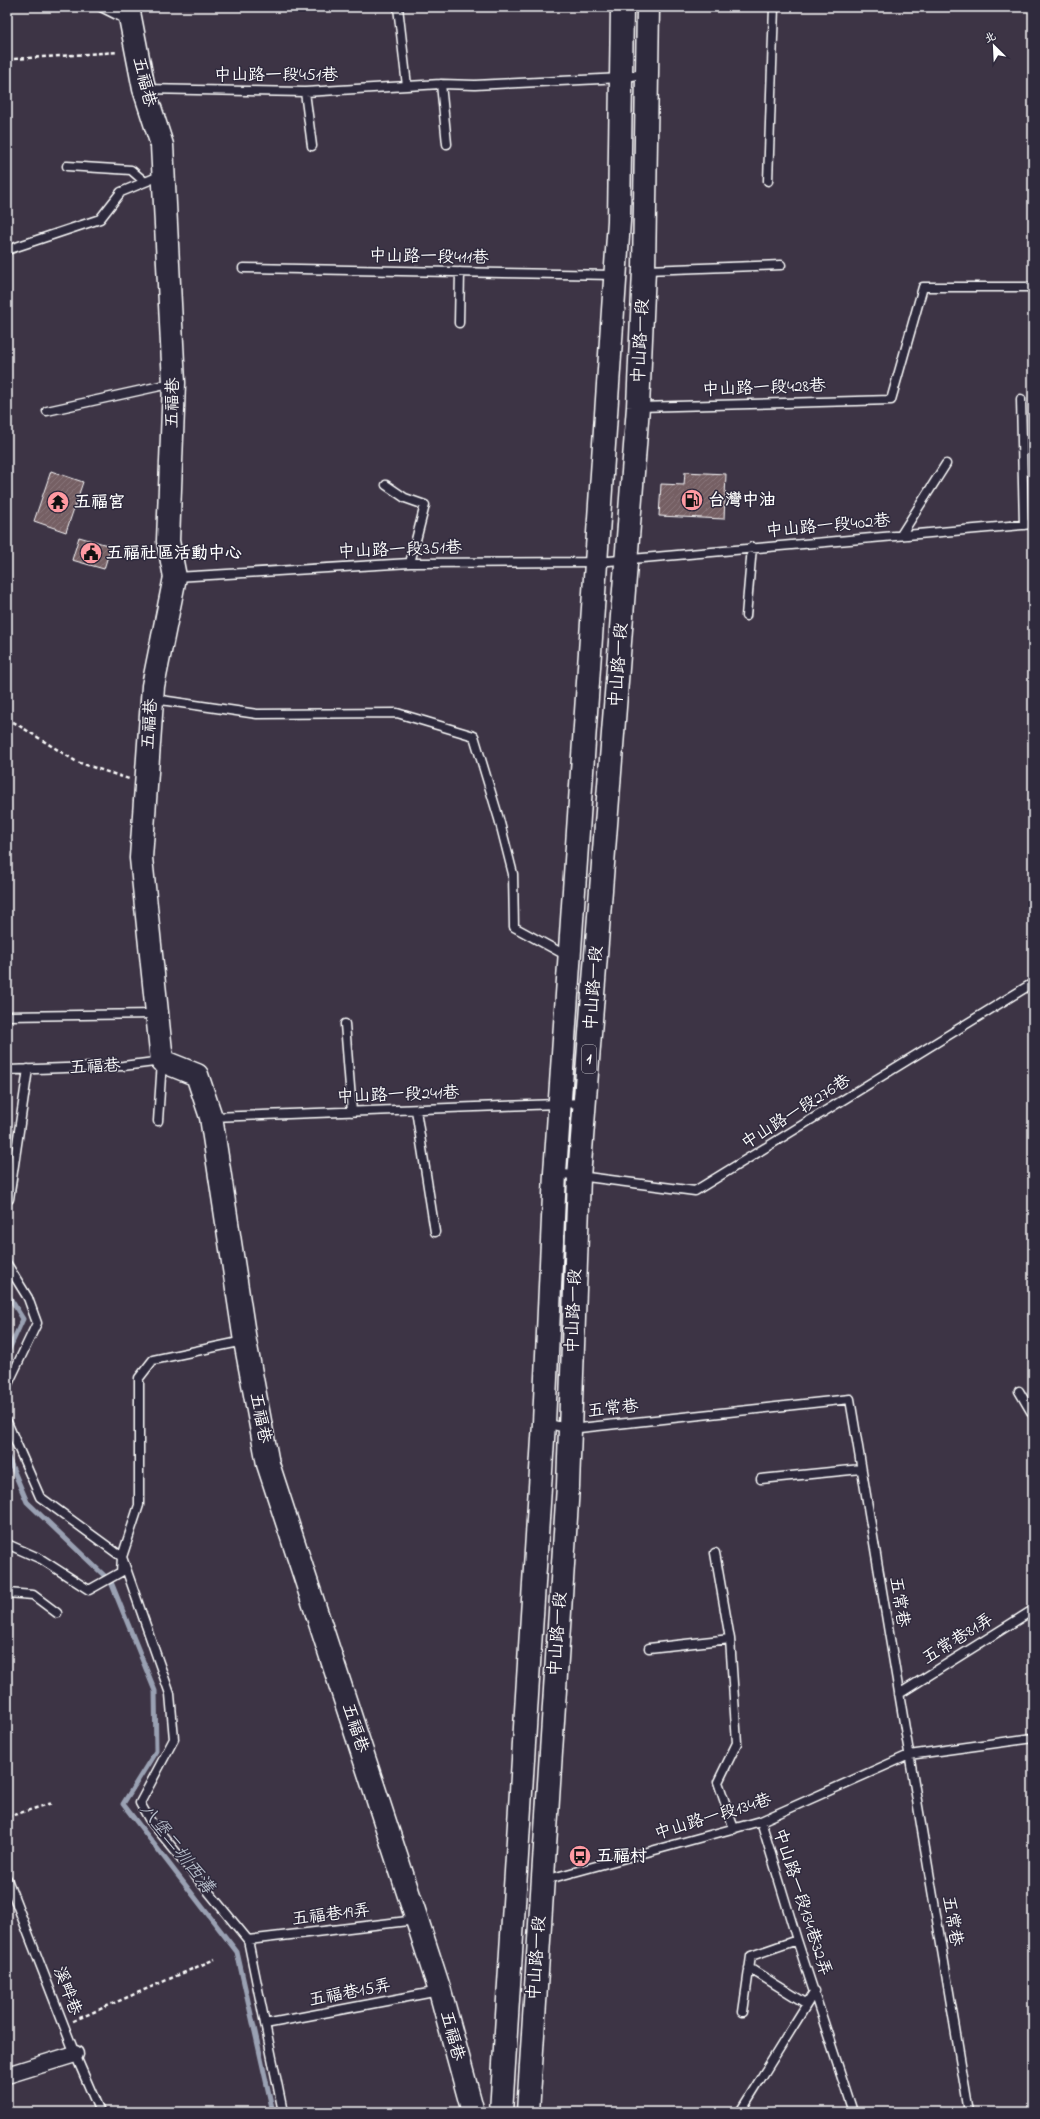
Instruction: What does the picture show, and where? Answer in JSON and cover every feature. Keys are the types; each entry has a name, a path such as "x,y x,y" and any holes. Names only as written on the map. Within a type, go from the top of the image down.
{"main road":[{"name":"中山路一段","path":"501,2112 544,1423 559,1104 597,562 619,220 622,7"},
{"name":"中山路一段","path":"528,2112 570,1429 579,1177 586,1103 638,407 644,270 648,7"},
{"name":"五福巷","path":"130,15 144,89 162,145 174,383 168,541 175,577 152,699 142,858 159,1014 162,1061 197,1075 211,1117 245,1341 268,1464 440,1991 472,2112"}],"street":[{"path":"7,2075 75,2054"}],"lane":[{"name":"五福巷","path":"101,7 130,15"},
{"path":"398,7 407,86"},
{"path":"768,180 774,7"},
{"name":"中山路一段451巷","path":"144,89 305,92 441,84 622,78 648,73"},
{"path":"441,84 447,144"},
{"path":"305,92 312,146"},
{"path":"67,166 131,170 145,182"},
{"path":"7,250 100,219 121,192 164,174"},
{"path":"644,270 781,265"},
{"name":"中山路一段411巷","path":"243,268 615,275"},
{"path":"459,323 460,272"},
{"name":"中山路一段428巷","path":"638,407 891,400 923,287 1033,287"},
{"path":"47,410 174,383"},
{"path":"1021,399 1024,525"},
{"path":"901,535 946,464"},
{"path":"386,485 406,498 425,505 410,563"},
{"name":"中山路一段402巷","path":"626,559 1033,524"},
{"path":"746,616 752,547"},
{"name":"中山路一段351巷","path":"175,577 410,563 597,562 626,559"},
{"path":"152,699 257,714 397,713 474,736 499,819 513,874 514,927 569,958"},
{"name":"中山路一段276巷","path":"555,1173 694,1192 1033,984"},
{"path":"7,1016 159,1014"},
{"path":"345,1024 352,1112"},
{"name":"五福巷","path":"7,1070 124,1066 162,1061"},
{"path":"158,1121 162,1061"},
{"path":"7,1199 9,1199 28,1069"},
{"name":"中山路一段241巷","path":"211,1117 586,1103"},
{"path":"416,1110 435,1232"},
{"path":"7,1264 28,1298 37,1324 7,1386"},
{"path":"7,1544 41,1559 89,1590 121,1572 122,1556 139,1505 140,1378 153,1360 245,1341"},
{"path":"1019,1391 1033,1415"},
{"name":"五常巷","path":"544,1423 570,1429 850,1399 969,2112"},
{"path":"7,1422 40,1497 122,1556 170,1694 174,1739 140,1803 149,1819 248,1940 283,2112"},
{"path":"761,1479 861,1469"},
{"path":"715,1553 730,1639 737,1743 718,1782 734,1829"},
{"path":"7,1593 33,1595 57,1613"},
{"name":"五常巷81弄","path":"899,1694 1033,1610"},
{"path":"649,1648 730,1639"},
{"name":"中山路一段134巷","path":"542,1880 761,1821 909,1755 1033,1738"},
{"name":"中山路一段134巷32弄","path":"761,1821 797,1940 815,1991 853,2112"},
{"name":"溪畔巷","path":"7,1879 75,2054 100,2112"},
{"name":"五福巷19弄","path":"248,1940 417,1920"},
{"path":"743,2012 751,1956 797,1940"},
{"path":"749,1968 807,2004"},
{"name":"五福巷15弄","path":"265,2024 440,1991"},
{"name":"中山路一段134巷32弄","path":"740,2112 815,1991"}],"path":[{"path":"14,59 136,51"},
{"path":"7,718 77,762 146,785"},
{"path":"7,1817 52,1803"},
{"path":"64,2025 215,1959"}],"building":[{"name":"五福宮","path":"51,471 83,482 66,532 34,521"},
{"name":"台灣中油","path":"685,472 726,474 724,519 659,516 661,484 684,485"},
{"name":"五福社區活動中心","path":"79,537 111,546 104,569 72,560"}],"waterway":[{"name":"八堡二圳西溝","path":"7,1293 23,1319 7,1354"},
{"name":"八堡二圳西溝","path":"7,1455 27,1502 111,1582 155,1691 156,1751 123,1804 237,1952 273,2112"}],"place":[{"name":"台灣中油","path":"692,500"},
{"name":"五福宮","path":"58,502"},
{"name":"五福社區活動中心","path":"91,553"},
{"name":"五福村","path":"580,1856"}]}
